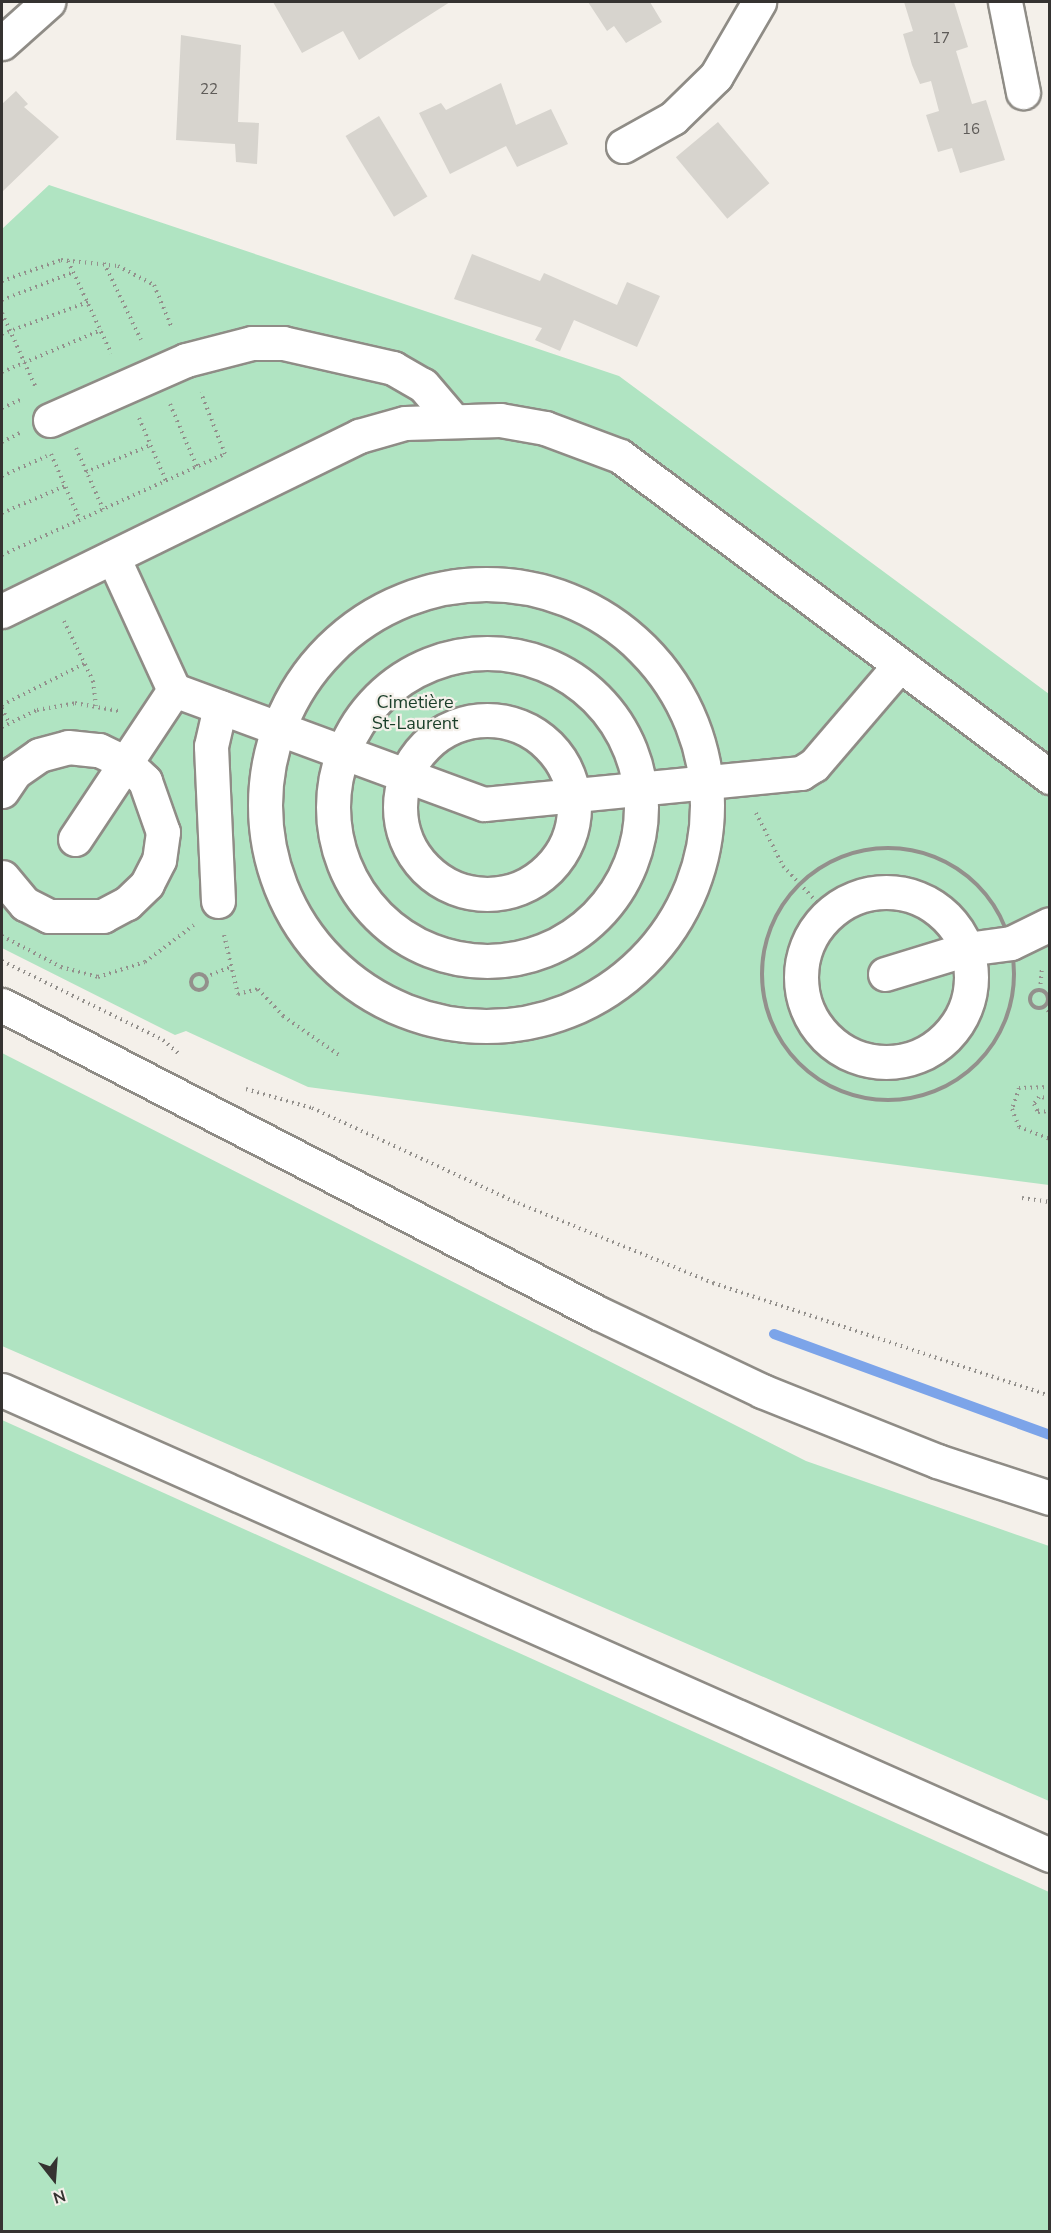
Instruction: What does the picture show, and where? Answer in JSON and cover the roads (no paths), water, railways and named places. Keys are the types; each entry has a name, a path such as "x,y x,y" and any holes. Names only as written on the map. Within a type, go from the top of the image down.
{"street":[{"path":"2,43 48,2"},
{"path":"623,146 673,118 716,76 759,2"},
{"path":"1005,2 1023,92"},
{"path":"44,422 186,360 252,343 283,343 393,368 423,385 452,419"},
{"path":"2,611 359,436 405,423 452,419 545,428 620,456 1050,777"},
{"path":"113,557 174,690 484,804 707,782 785,778 814,765 899,666"},
{"path":"515,585 595,612 659,666 699,740 707,782 704,848 690,893 648,957 596,997 553,1017 515,1025 449,1023 403,1011 369,993 313,944 291,912 276,877 264,803 278,728 322,656 354,628 430,591 515,585"},
{"path":"496,653 534,660 585,688 622,733 640,788 634,855 600,912 545,950 479,961 435,953 405,938 378,917 351,882 333,818 343,752 374,703 404,678 439,661 496,653"},
{"path":"75,839 174,690"},
{"path":"218,901 211,746 220,707"},
{"path":"484,720 533,733 566,771 573,795 573,824 563,851 544,873 519,889 471,893 435,879 415,858 402,832 399,803 405,774 437,736 484,720"},
{"path":"2,791 15,772 39,755 68,747 99,750 126,763 145,781 163,832 155,868 128,903 94,918 49,916 25,904 2,878"},
{"path":"884,891 911,895 935,906 954,925 967,949 972,975 968,1002 944,1039 914,1058 861,1059 837,1048 804,1006 803,952 828,914 857,896 884,891"},
{"path":"885,974 967,949 1011,943 1050,924"},
{"path":"2,1005 680,1352 937,1461 1050,1498"},
{"path":"2,1390 1050,1854"}],"waterway":[{"path":"774,1334 1050,1435"}],"park label":[{"name":"Cimetière St-Laurent","path":"415,713"}]}
